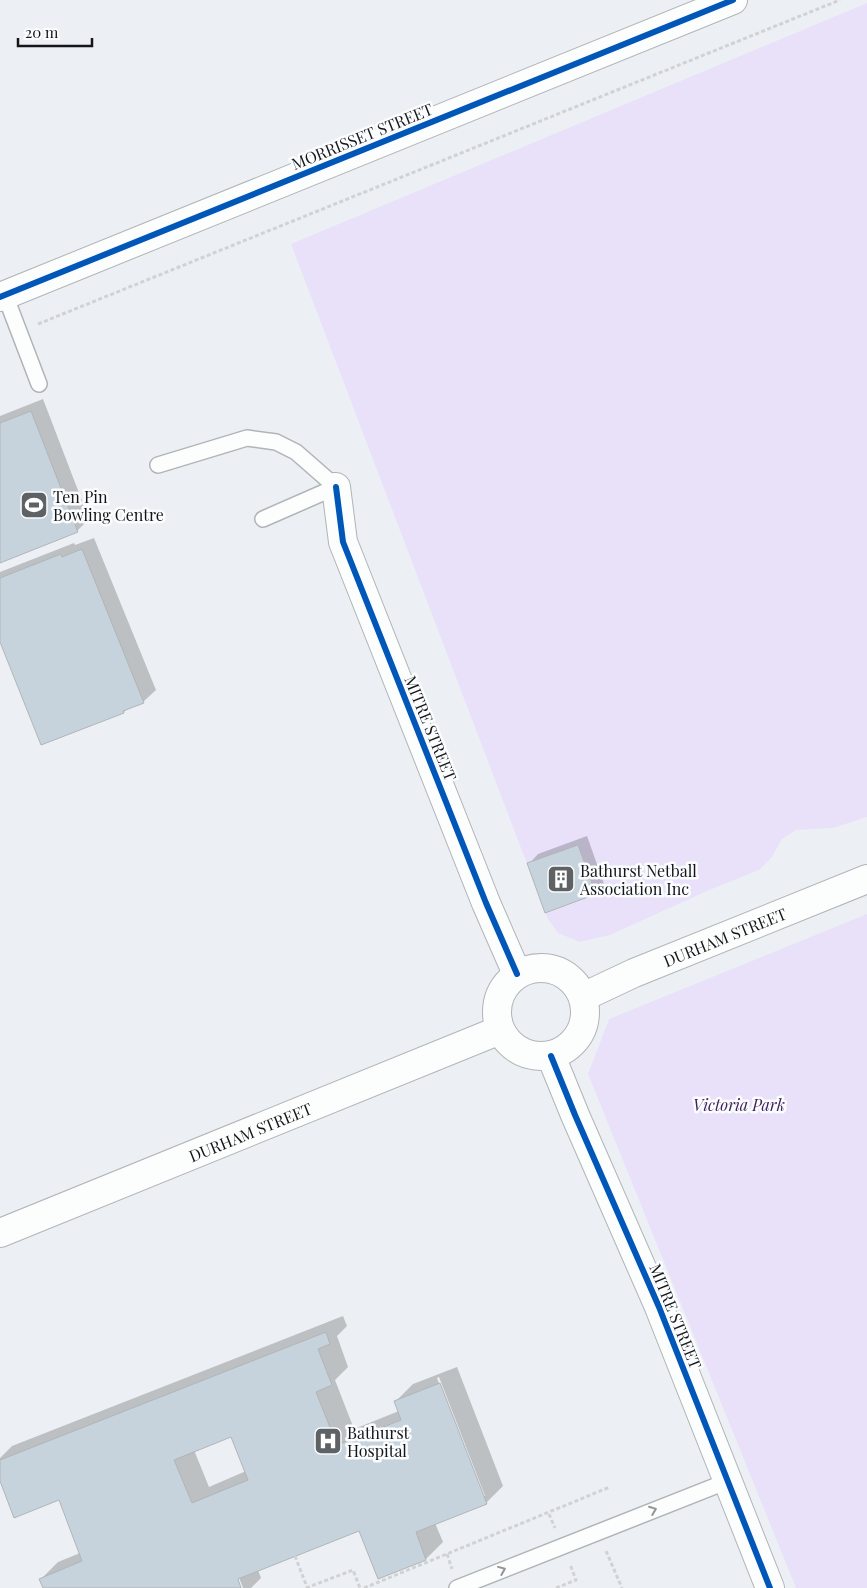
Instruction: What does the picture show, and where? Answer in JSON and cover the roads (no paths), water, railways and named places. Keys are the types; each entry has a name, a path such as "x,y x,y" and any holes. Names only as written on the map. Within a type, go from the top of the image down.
{"street":[{"name":"MORRISSET STREET","path":"2,296 734,0"},
{"name":"MITRE STREET","path":"336,487 344,542 486,904 517,974"},
{"name":"DURHAM STREET","path":"583,997 643,970 867,879"},
{"path":"543,968 555,970 567,976 576,985 583,997 585,1016 580,1034 572,1044 562,1051 550,1056 539,1057 526,1054 515,1049 500,1030 496,1018 497,1005 504,988 517,974 530,969 543,968"},
{"name":"DURHAM STREET","path":"0,1232 500,1030"},
{"name":"MITRE STREET","path":"550,1056 659,1307 770,1588"}],"lane":[{"path":"2,296 19,332 39,384"},
{"path":"158,465 247,438 276,442 296,452 336,487 263,518"},
{"path":"457,1588 728,1481"}],"place":[{"name":"Ten Pin Bowling Centre","path":"34,505"},
{"name":"Bathurst Netball Association Inc","path":"561,879"},
{"name":"Bathurst Hospital","path":"328,1441"}],"park label":[{"name":"Victoria Park","path":"739,1104"}]}
